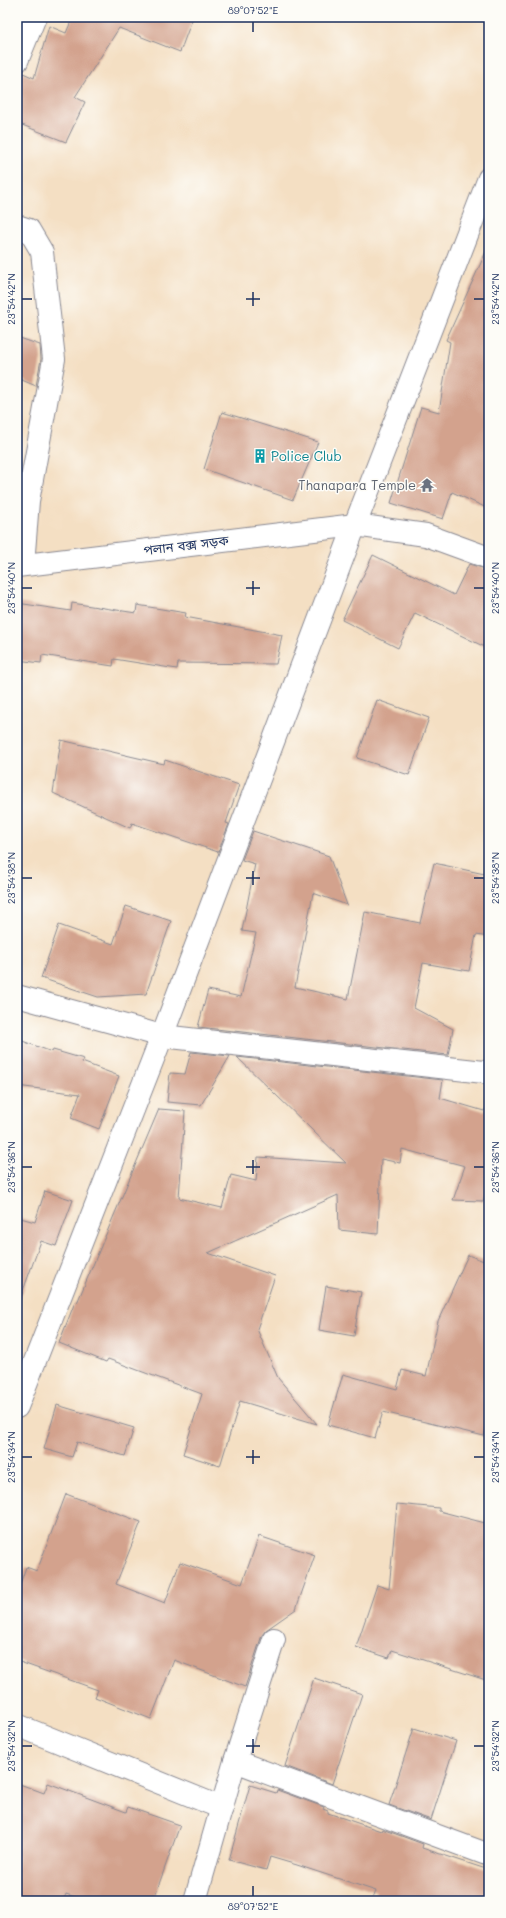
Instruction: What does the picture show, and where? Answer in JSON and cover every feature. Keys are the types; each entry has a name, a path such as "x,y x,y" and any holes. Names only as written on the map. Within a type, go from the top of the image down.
{"street":[{"path":"17,62 35,17"},
{"path":"17,1407 162,1036 355,525 489,178"},
{"path":"17,226 29,230 42,252 54,359 28,501 20,566"},
{"name":"পলান বক্স সড়ক","path":"20,566 355,525 426,535 489,558"},
{"path":"17,996 162,1036 484,1072 489,1074"},
{"path":"195,1901 235,1761 274,1639"},
{"path":"17,1725 222,1808"},
{"path":"235,1761 489,1855"}],"building":[{"path":"73,17 193,17 180,52 119,28 75,97 85,102 66,142 17,123 17,73 21,72 34,78 49,26 66,33"},
{"path":"489,245 489,509 452,492 443,519 391,503 421,407 439,412 450,342 446,340"},
{"path":"17,337 40,345 41,359 36,386 17,378"},
{"name":"Police Club","path":"222,412 318,442 293,500 204,469"},
{"path":"373,555 454,595 469,564 489,570 489,649 415,613 398,648 342,620"},
{"path":"17,603 71,611 72,603 136,613 137,605 186,613 185,617 282,635 276,664 178,663 177,669 114,659 113,666 42,655 41,663 17,660"},
{"path":"377,700 429,718 409,775 357,758"},
{"path":"61,740 164,764 165,760 239,785 226,823 229,824 218,852 132,823 130,828 53,793"},
{"path":"253,831 329,856 347,905 313,893 295,987 348,999 365,912 420,923 434,863 489,875 489,937 476,935 469,971 423,963 414,1008 453,1029 448,1055 198,1027 208,990 241,997 256,933 242,931 255,864 242,860"},
{"path":"126,906 171,921 146,994 98,997 41,978 59,925 113,944"},
{"path":"17,1039 52,1052 53,1050 84,1059 82,1062 119,1076 99,1129 71,1118 80,1094 17,1086"},
{"path":"191,1052 230,1056 201,1105 167,1102 170,1073 185,1074"},
{"path":"237,1057 443,1080 440,1098 484,1111 486,1108 489,1109 489,1183 483,1201 453,1200 465,1166 402,1149 400,1163 381,1159 378,1234 339,1230 338,1195 208,1253 275,1276 257,1329 278,1378 317,1424 240,1401 220,1466 183,1454 202,1394 108,1359 106,1362 59,1343 75,1302 77,1303 159,1109 185,1111 179,1198 222,1208 231,1175 256,1181 258,1157 346,1163"},
{"path":"45,1191 73,1200 56,1246 41,1241 20,1299 17,1299 17,1217 35,1222"},
{"path":"468,1255 489,1263 489,1418 484,1436 383,1412 375,1438 328,1425 343,1374 397,1389 402,1370 426,1376 438,1321"},
{"path":"326,1286 361,1292 354,1336 319,1330"},
{"path":"57,1405 134,1428 125,1456 77,1442 72,1457 44,1449"},
{"path":"66,1494 141,1522 116,1584 165,1603 180,1562 242,1584 259,1536 315,1555 296,1609 266,1630 262,1635 245,1687 174,1660 151,1719 95,1697 98,1690 17,1661 17,1593 26,1567 37,1571"},
{"path":"397,1504 439,1508 439,1511 489,1524 489,1681 392,1650 389,1658 356,1647 377,1585 389,1589"},
{"path":"314,1678 362,1694 332,1784 285,1766"},
{"path":"414,1728 456,1741 431,1820 389,1805"},
{"path":"17,1783 44,1793 48,1783 126,1812 128,1807 180,1825 153,1901 87,1901 66,1894 63,1901 17,1901"},
{"path":"250,1785 276,1793 277,1790 324,1807 323,1809 328,1811 328,1813 381,1831 382,1829 423,1844 422,1848 489,1870 489,1888 485,1901 372,1901 376,1891 270,1857 266,1870 229,1860"}],"place":[{"name":"Police Club","path":"260,456"},
{"name":"Thanapara Temple","path":"427,485"}]}
